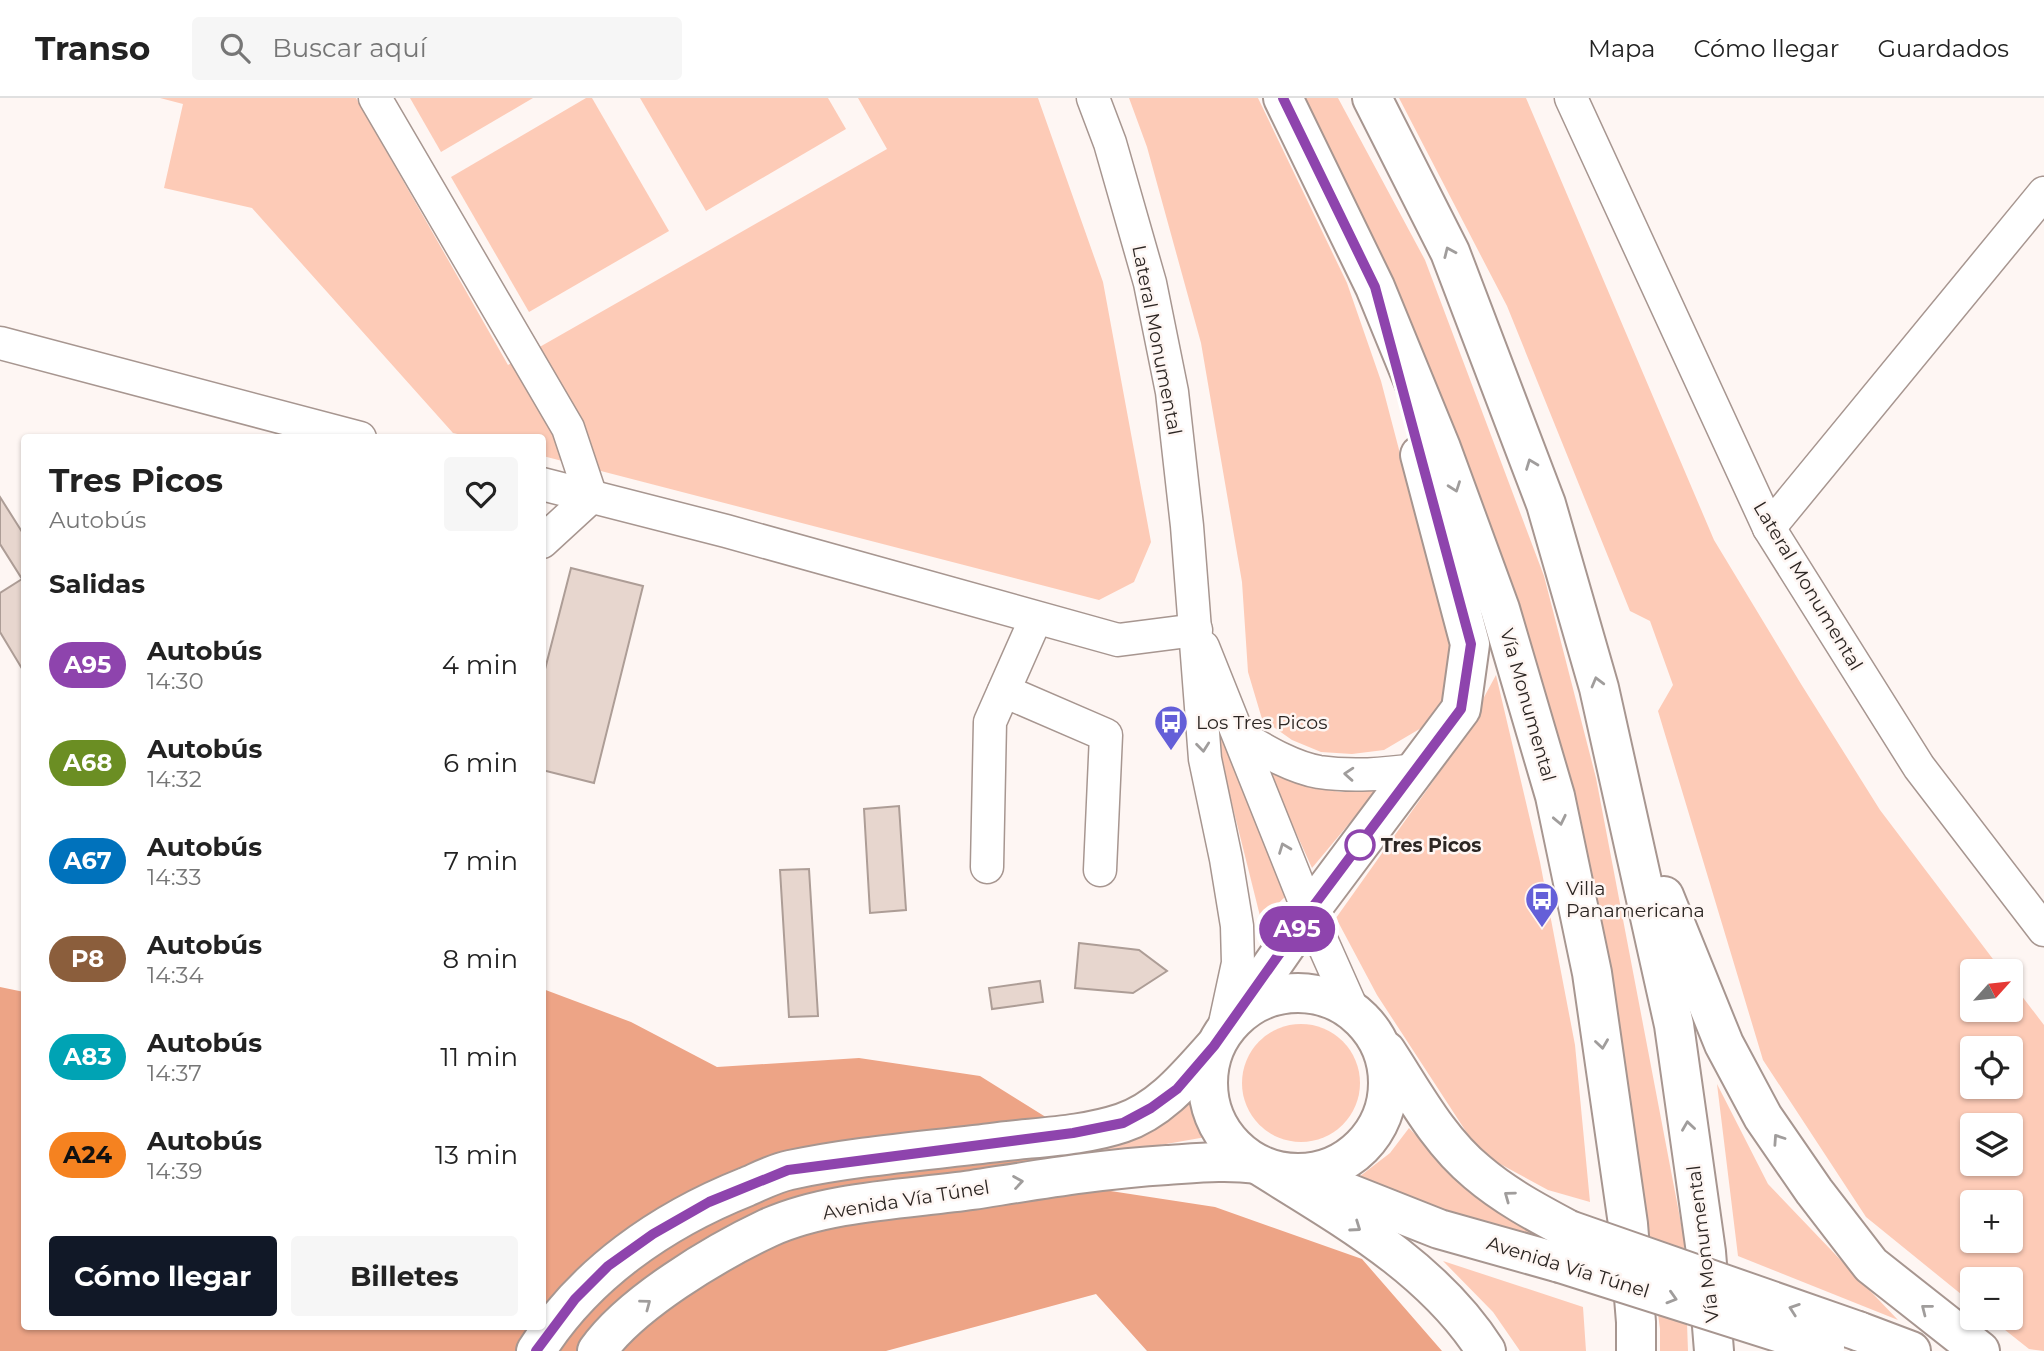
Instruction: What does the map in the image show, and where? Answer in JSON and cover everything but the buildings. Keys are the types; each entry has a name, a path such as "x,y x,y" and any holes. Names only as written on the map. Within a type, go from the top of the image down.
{"main road":[{"name":"Vía Monumental","path":"1283,98 1375,287 1441,448 1500,609 1555,796 1592,974 1628,1224 1636,1351"},
{"name":"Vía Monumental","path":"1372,98 1450,252 1546,504 1614,748 1674,1025 1706,1252 1714,1347"},
{"path":"536,1351 575,1299 608,1266 653,1234 709,1202 788,1170 1073,1133 1123,1123 1151,1108 1177,1089 1225,1032 1309,912 1461,709 1471,644 1375,287"},
{"path":"1614,748 1666,900 1724,1044 1763,1117 1814,1191 1871,1265 1980,1351"},
{"path":"1257,1164 1300,1174 1331,1168 1357,1153 1377,1128 1388,1099 1388,1068 1365,1025 1331,998 1306,992 1280,994 1256,1002 1225,1032 1208,1077 1211,1106 1223,1133 1244,1155 1257,1164 1351,1223 1395,1255 1437,1290 1474,1331 1486,1351"},
{"name":"Avenida Vía Túnel","path":"1365,1025 1437,1130 1475,1171 1520,1203 1564,1246"},
{"name":"Avenida Vía Túnel","path":"597,1351 631,1315 681,1277 769,1228 807,1215 865,1203 1063,1176 1226,1160 1257,1164"},
{"name":"Avenida Vía Túnel","path":"1300,1174 1439,1229 1564,1246 1849,1341 1911,1351"}],"street":[{"path":"375,98 568,428 591,496"},
{"name":"Lateral Monumental","path":"1093,98 1110,143 1150,283 1169,379 1187,526 1196,630 1198,699 1205,759 1237,926 1238,963 1225,1032"},
{"name":"Lateral Monumental","path":"1571,98 1769,528 1919,767 2044,930"},
{"path":"1769,528 2044,193"},
{"path":"0,344 345,434"},
{"path":"546,485 726,531 1118,640 1196,630"},
{"path":"546,538 591,496"},
{"path":"987,867 990,722 1036,618"},
{"name":"Lateral Monumental","path":"1196,630 1241,736 1309,912 1365,1025"},
{"path":"1004,691 1107,735 1100,870"},
{"path":"1241,736 1274,756 1317,772 1374,775 1417,770"}],"shaded area":[{"path":"160,98 356,98 508,365 887,149 858,98 1038,98 1103,282 1151,542 1134,582 1099,600 546,457 546,434 453,433 252,208 164,188 183,104"},
{"path":"410,98 533,98 441,152"},
{"path":"586,98 592,98 669,231 529,312 451,177"},
{"path":"640,98 828,98 846,129 706,211"},
{"path":"1129,98 1258,98 1347,283 1381,381 1429,564 1454,646 1450,688 1428,724 1384,750 1352,754 1321,752 1292,740 1262,719 1248,672 1242,582 1201,343 1147,147"},
{"path":"1301,98 1338,98 1425,260 1544,576 1596,778 1684,1239 1688,1351 1660,1351 1660,1329 1647,1230 1572,795 1518,598 1389,281"},
{"path":"1399,98 1526,98 1714,540 1880,810 1993,959 1960,959 1960,1022 2023,1022 2023,998 2044,1025 2044,1351 2029,1349 2005,1330 2023,1330 2023,1267 1960,1267 1960,1293 1866,1217 1763,1060 1658,711 1673,685 1650,621 1630,611 1507,306"},
{"path":"1496,675 1540,862 1575,1045 1590,1202 1548,1190 1480,1153 1377,995 1336,918 1456,749"},
{"path":"1215,701 1287,895 1261,920 1210,716"},
{"path":"1267,769 1308,787 1341,792 1378,789 1312,868"},
{"path":"0,987 21,991 21,1330 546,1330 546,990 631,1022 717,1067 859,1058 980,1076 1073,1134 1079,1145 1091,1188 1215,1207 1362,1259 1442,1351 1147,1351 1096,1294 886,1351 0,1351"},
{"path":"1301,1024 1312,1025 1334,1034 1350,1050 1359,1072 1359,1094 1350,1116 1334,1132 1312,1141 1301,1142 1290,1141 1268,1132 1252,1116 1243,1094 1242,1083 1243,1072 1252,1050 1268,1034 1290,1025"},
{"path":"1717,1084 1768,1184 1898,1320 1738,1256"},
{"path":"1193,1100 1195,1119 1206,1137 1149,1147 591,1309 1169,1118"},
{"path":"1409,1128 1469,1191 1544,1236 1538,1244 1355,1180 1390,1153"},
{"path":"1443,1261 1583,1307 1586,1351 1520,1351 1493,1312"}],"bus line":[{"name":"A95","path":"536,1351 575,1299 608,1266 653,1234 709,1202 788,1170 1073,1133 1123,1123 1151,1108 1177,1089 1214,1046 1309,912 1461,709 1471,644 1375,287 1283,98"}],"place":[{"name":"Los Tres Picos","path":"1171,752"},
{"name":"Tres Picos","path":"1360,845"},
{"name":"Villa Panamericana","path":"1542,929"}]}
